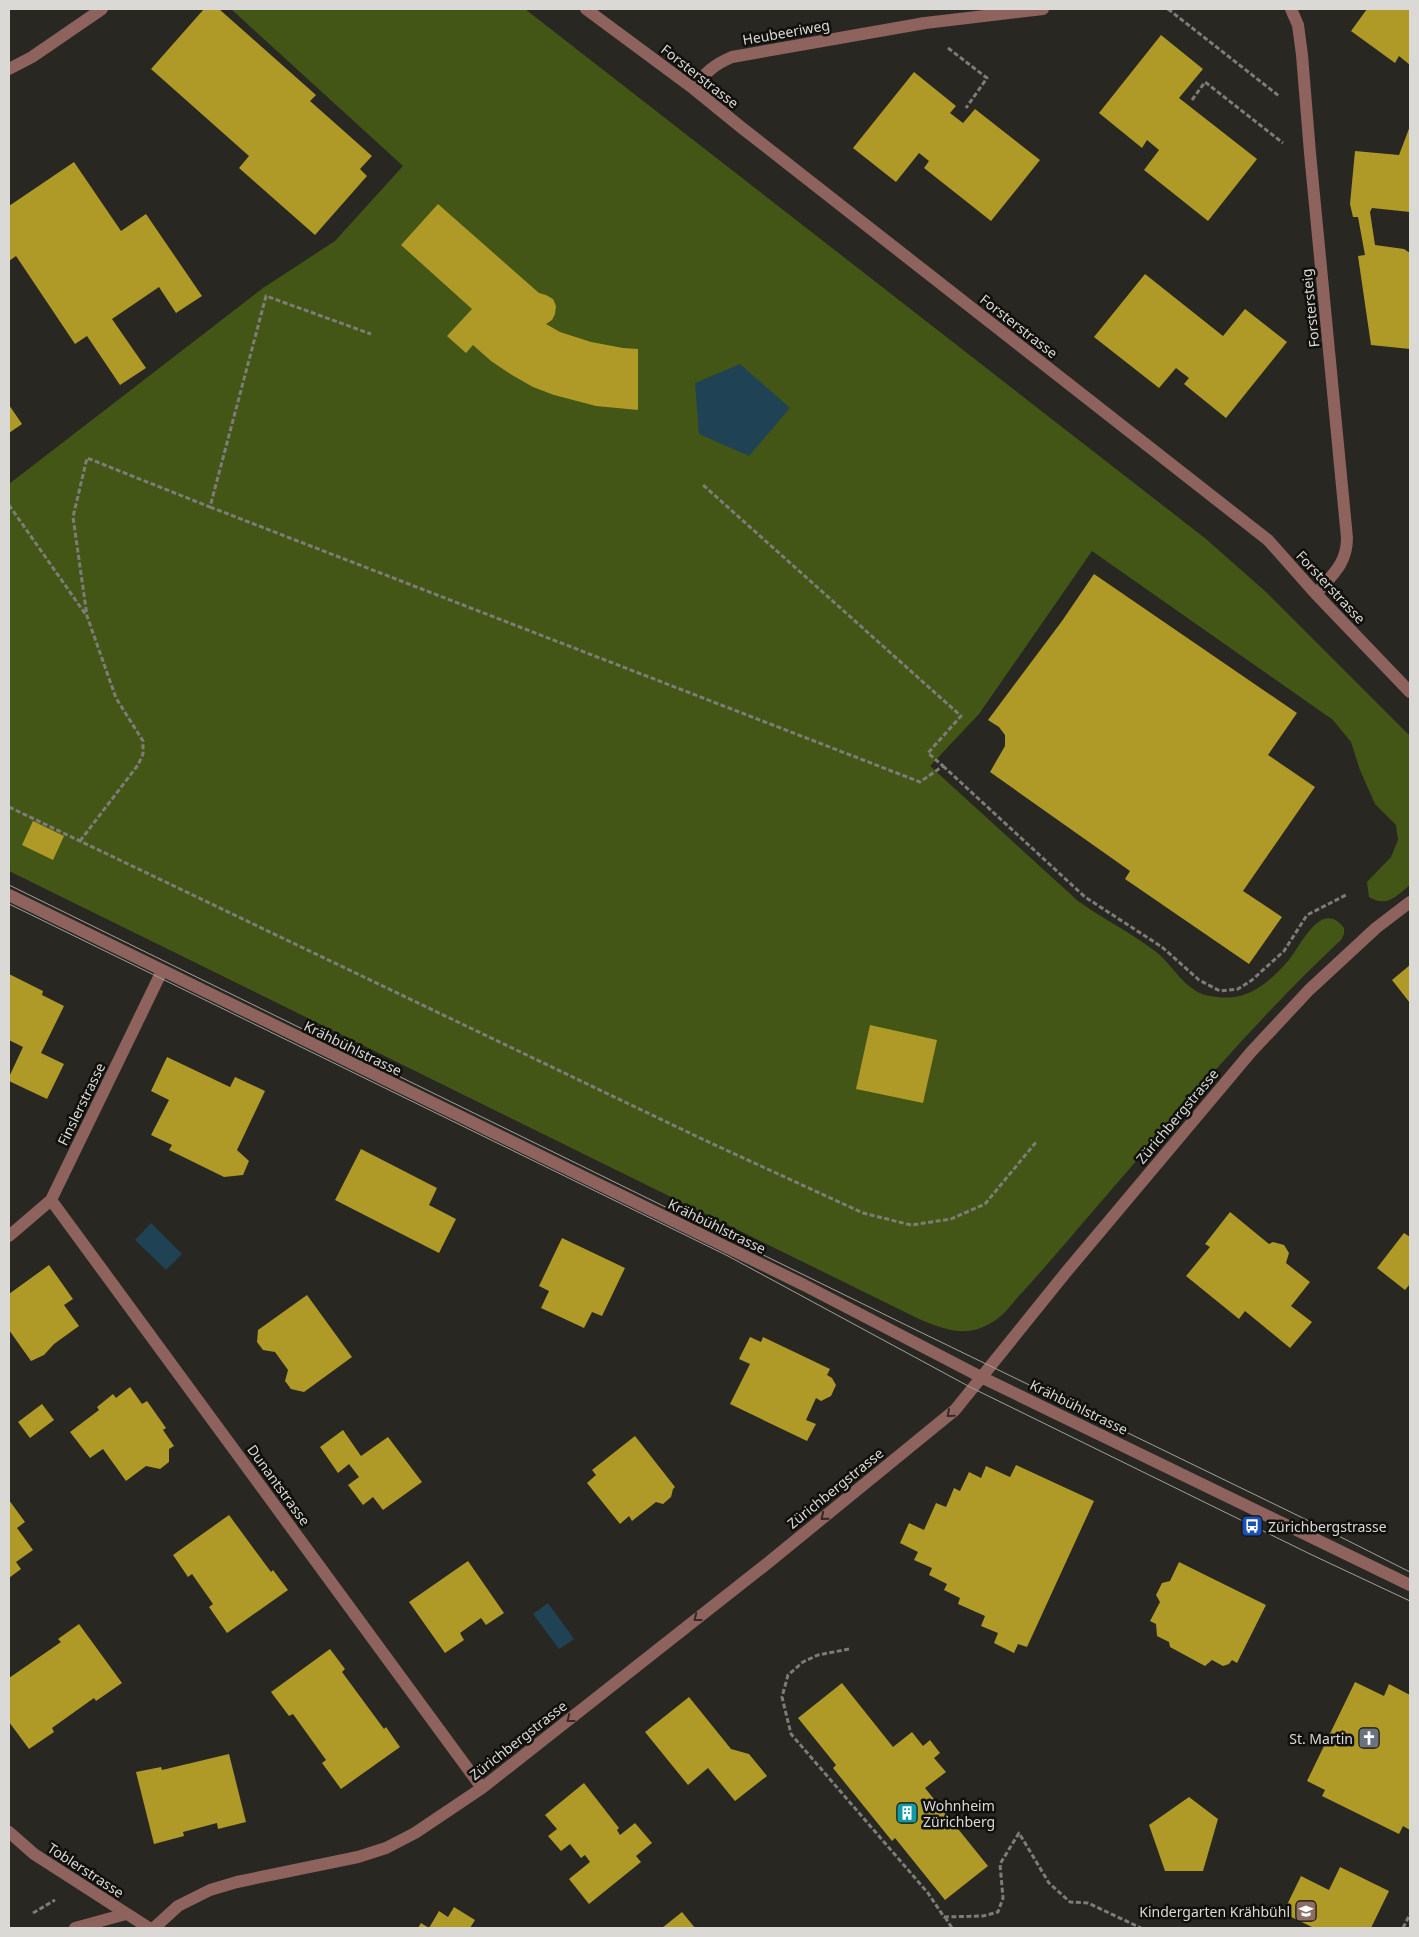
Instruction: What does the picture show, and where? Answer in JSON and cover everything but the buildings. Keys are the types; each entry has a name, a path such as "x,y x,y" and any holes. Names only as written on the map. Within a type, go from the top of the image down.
{"street":[{"path":"9,69 32,57 102,9"},
{"name":"Forsterstrasse","path":"586,9 694,89 1268,540 1316,594 1410,692"},
{"name":"Heubeeriweg","path":"694,89 711,68 732,57 925,22 1043,9"},
{"name":"Forstersteig","path":"1291,9 1298,26 1347,538 1347,550 1344,559 1316,594"},
{"name":"Krähbühlstrasse","path":"9,895 804,1285 981,1376 1410,1585"},
{"name":"Zürichbergstrasse","path":"154,1928 178,1906 210,1890 237,1882 358,1857 386,1848 415,1833 482,1788 769,1562 955,1410 1067,1271 1251,1052 1309,990 1376,928 1410,902"},
{"name":"Finslerstrasse","path":"9,1236 51,1200 162,971"},
{"name":"Dunantstrasse","path":"51,1200 482,1788"},
{"name":"Toblerstrasse","path":"9,1832 34,1854 149,1928"},
{"path":"75,1928 126,1914"}],"path":[{"path":"1168,9 1307,118"},
{"path":"925,22 932,36 987,78 966,108"},
{"path":"1192,100 1205,82 1296,153 1310,153"},
{"path":"210,507 266,296 371,334"},
{"path":"80,841 138,765 143,754 143,741 116,698 87,616 74,517 87,458 920,782 943,766"},
{"path":"702,484 961,716 928,753 1085,897 1162,947 1200,980 1220,991 1238,989 1252,980 1284,951 1307,914 1346,895"},
{"path":"9,505 87,616"},
{"path":"9,806 700,1138 863,1213 910,1225 951,1219 985,1204 1037,1141"},
{"path":"849,1649 818,1655 803,1662 788,1675 782,1697 791,1734 928,1894 952,1928"},
{"path":"944,1917 983,1916 998,1912 1003,1898 1000,1864 1019,1833 1049,1883 1070,1902 1088,1902 1140,1928"},
{"path":"32,1913 54,1902"},
{"path":"1403,1928 1410,1914"}],"green space":[{"path":"231,9 525,9 1206,539 1266,592 1410,736 1410,885 1396,897 1386,901 1375,900 1369,897 1367,882 1391,857 1398,840 1396,825 1375,804 1360,770 1351,742 1333,720 1092,551 979,714 930,766 1078,901 1155,951 1182,980 1202,994 1228,997 1250,992 1268,981 1288,961 1305,936 1320,921 1327,918 1336,920 1344,928 1341,940 1244,1038 1004,1313 984,1327 975,1330 956,1331 919,1319 9,871 9,484 263,288 335,241 403,166"}],"water":[{"path":"740,364 790,408 749,456 699,434 695,383"},
{"path":"151,1223 182,1254 166,1270 135,1240"},
{"path":"548,1603 574,1639 559,1649 533,1614"}],"tram line":[{"path":"9,885 1410,1572"},
{"path":"9,904 728,1256 970,1387 1410,1601"}],"place":[{"name":"Zürichbergstrasse","path":"1252,1526"},
{"name":"St. Martin","path":"1369,1738"},
{"name":"Wohnheim Zürichberg","path":"907,1813"},
{"name":"Kindergarten Krähbühl","path":"1306,1911"}]}
